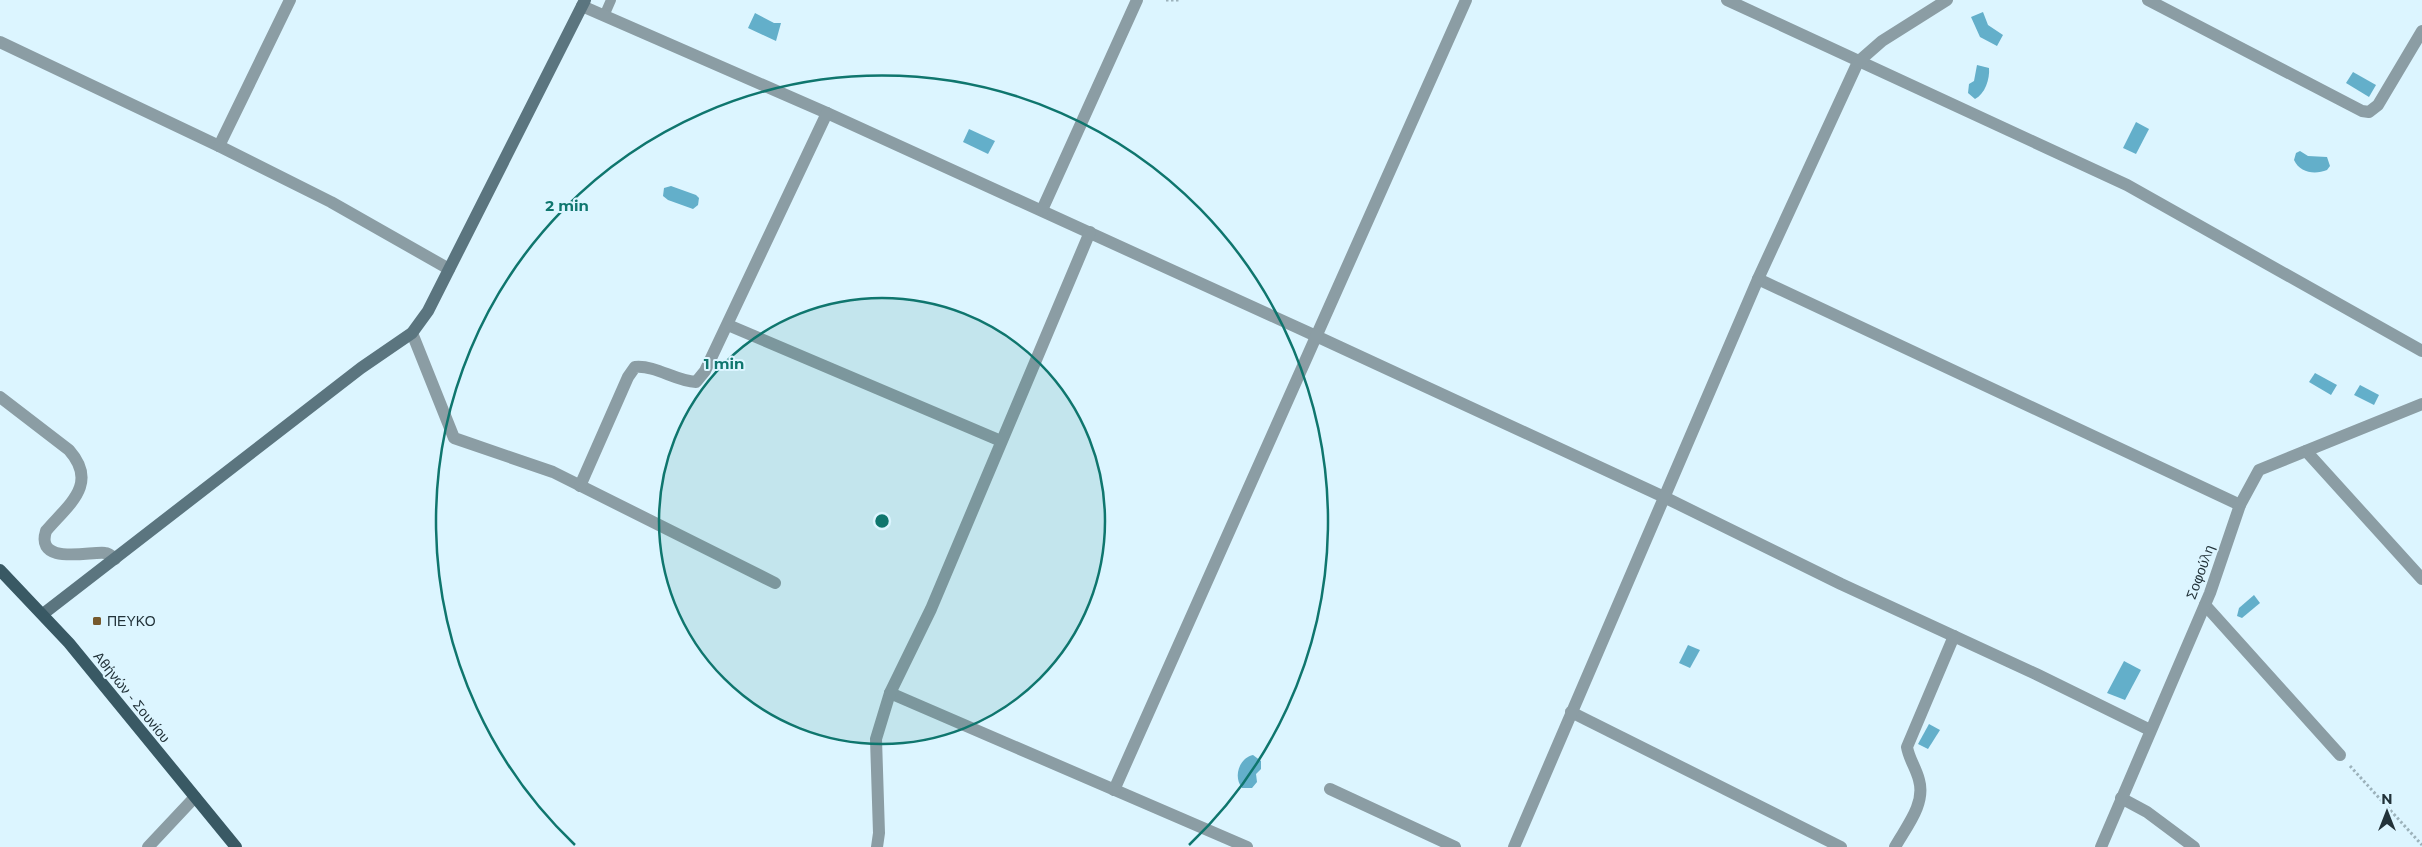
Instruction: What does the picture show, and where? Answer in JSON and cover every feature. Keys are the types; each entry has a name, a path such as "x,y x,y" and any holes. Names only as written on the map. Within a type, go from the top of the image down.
{"main road":[{"name":"Αθήνών - Σουνίου","path":"0,570 43,614 236,847"}],"street":[{"path":"218,146 290,0"},
{"path":"1042,210 1137,0"},
{"path":"1114,790 1466,0"},
{"path":"1726,0 2127,185 2422,351"},
{"path":"1514,847 1758,279 1858,62 1882,41 1948,0"},
{"path":"2148,0 2362,111 2369,112 2378,105 2422,31"},
{"path":"43,614 361,368 412,333 428,311 583,3 604,16 827,113 1042,210 1664,497 1841,584 2150,730"},
{"path":"0,42 331,202 449,269"},
{"path":"580,486 628,377 635,367 644,366 682,381 696,382 705,371 827,113"},
{"path":"878,847 876,739 890,693 931,608 1090,232"},
{"path":"1758,279 2240,505"},
{"path":"728,325 1001,441"},
{"path":"412,333 454,438 553,472 775,583"},
{"path":"0,397 69,450 82,469 81,489 46,531 45,539 47,545 62,554 105,552 115,559"},
{"name":"Σοφούλη","path":"2101,847 2205,604 2240,505 2259,470 2422,404"},
{"path":"2306,451 2422,579"},
{"path":"2205,604 2340,755"},
{"path":"1895,847 1917,809 1921,795 1919,780 1907,747 1954,636"},
{"path":"890,693 1247,847"},
{"path":"1571,712 1841,847"},
{"path":"1330,789 1455,847"},
{"path":"148,847 195,797"},
{"path":"2121,798 2147,812 2194,847"}],"lane":[{"path":"604,16 611,0"}],"path":[{"path":"1166,0 1179,0"},
{"path":"2340,755 2422,845"}],"water":[{"path":"1983,12 1988,25 2003,35 1997,46 1980,37 1971,17"},
{"path":"755,13 774,23 781,23 776,41 748,28"},
{"path":"1977,65 1989,68 1989,72 1988,81 1982,94 1975,99 1968,93 1969,84 1974,81"},
{"path":"2353,72 2376,85 2369,97 2346,83"},
{"path":"2136,122 2149,129 2136,154 2123,148"},
{"path":"969,129 995,141 988,154 963,142"},
{"path":"2300,151 2308,156 2327,157 2330,166 2327,170 2318,172 2308,172 2300,168 2294,160 2296,153"},
{"path":"671,186 696,195 699,198 698,205 693,209 668,200 663,196 664,188"},
{"path":"2315,373 2337,385 2331,395 2309,382"},
{"path":"2360,385 2379,395 2374,405 2354,395"},
{"path":"2254,595 2260,603 2242,618 2237,616 2239,608"},
{"path":"1688,645 1700,650 1690,668 1679,663"},
{"path":"2124,661 2141,670 2125,700 2107,693"},
{"path":"1929,724 1940,730 1928,749 1918,744"},
{"path":"1253,755 1261,761 1261,769 1256,774 1257,782 1252,788 1242,788 1238,779 1239,768 1244,760"}],"place":[{"name":"ΠΕΥΚΟ","path":"97,621"}]}
